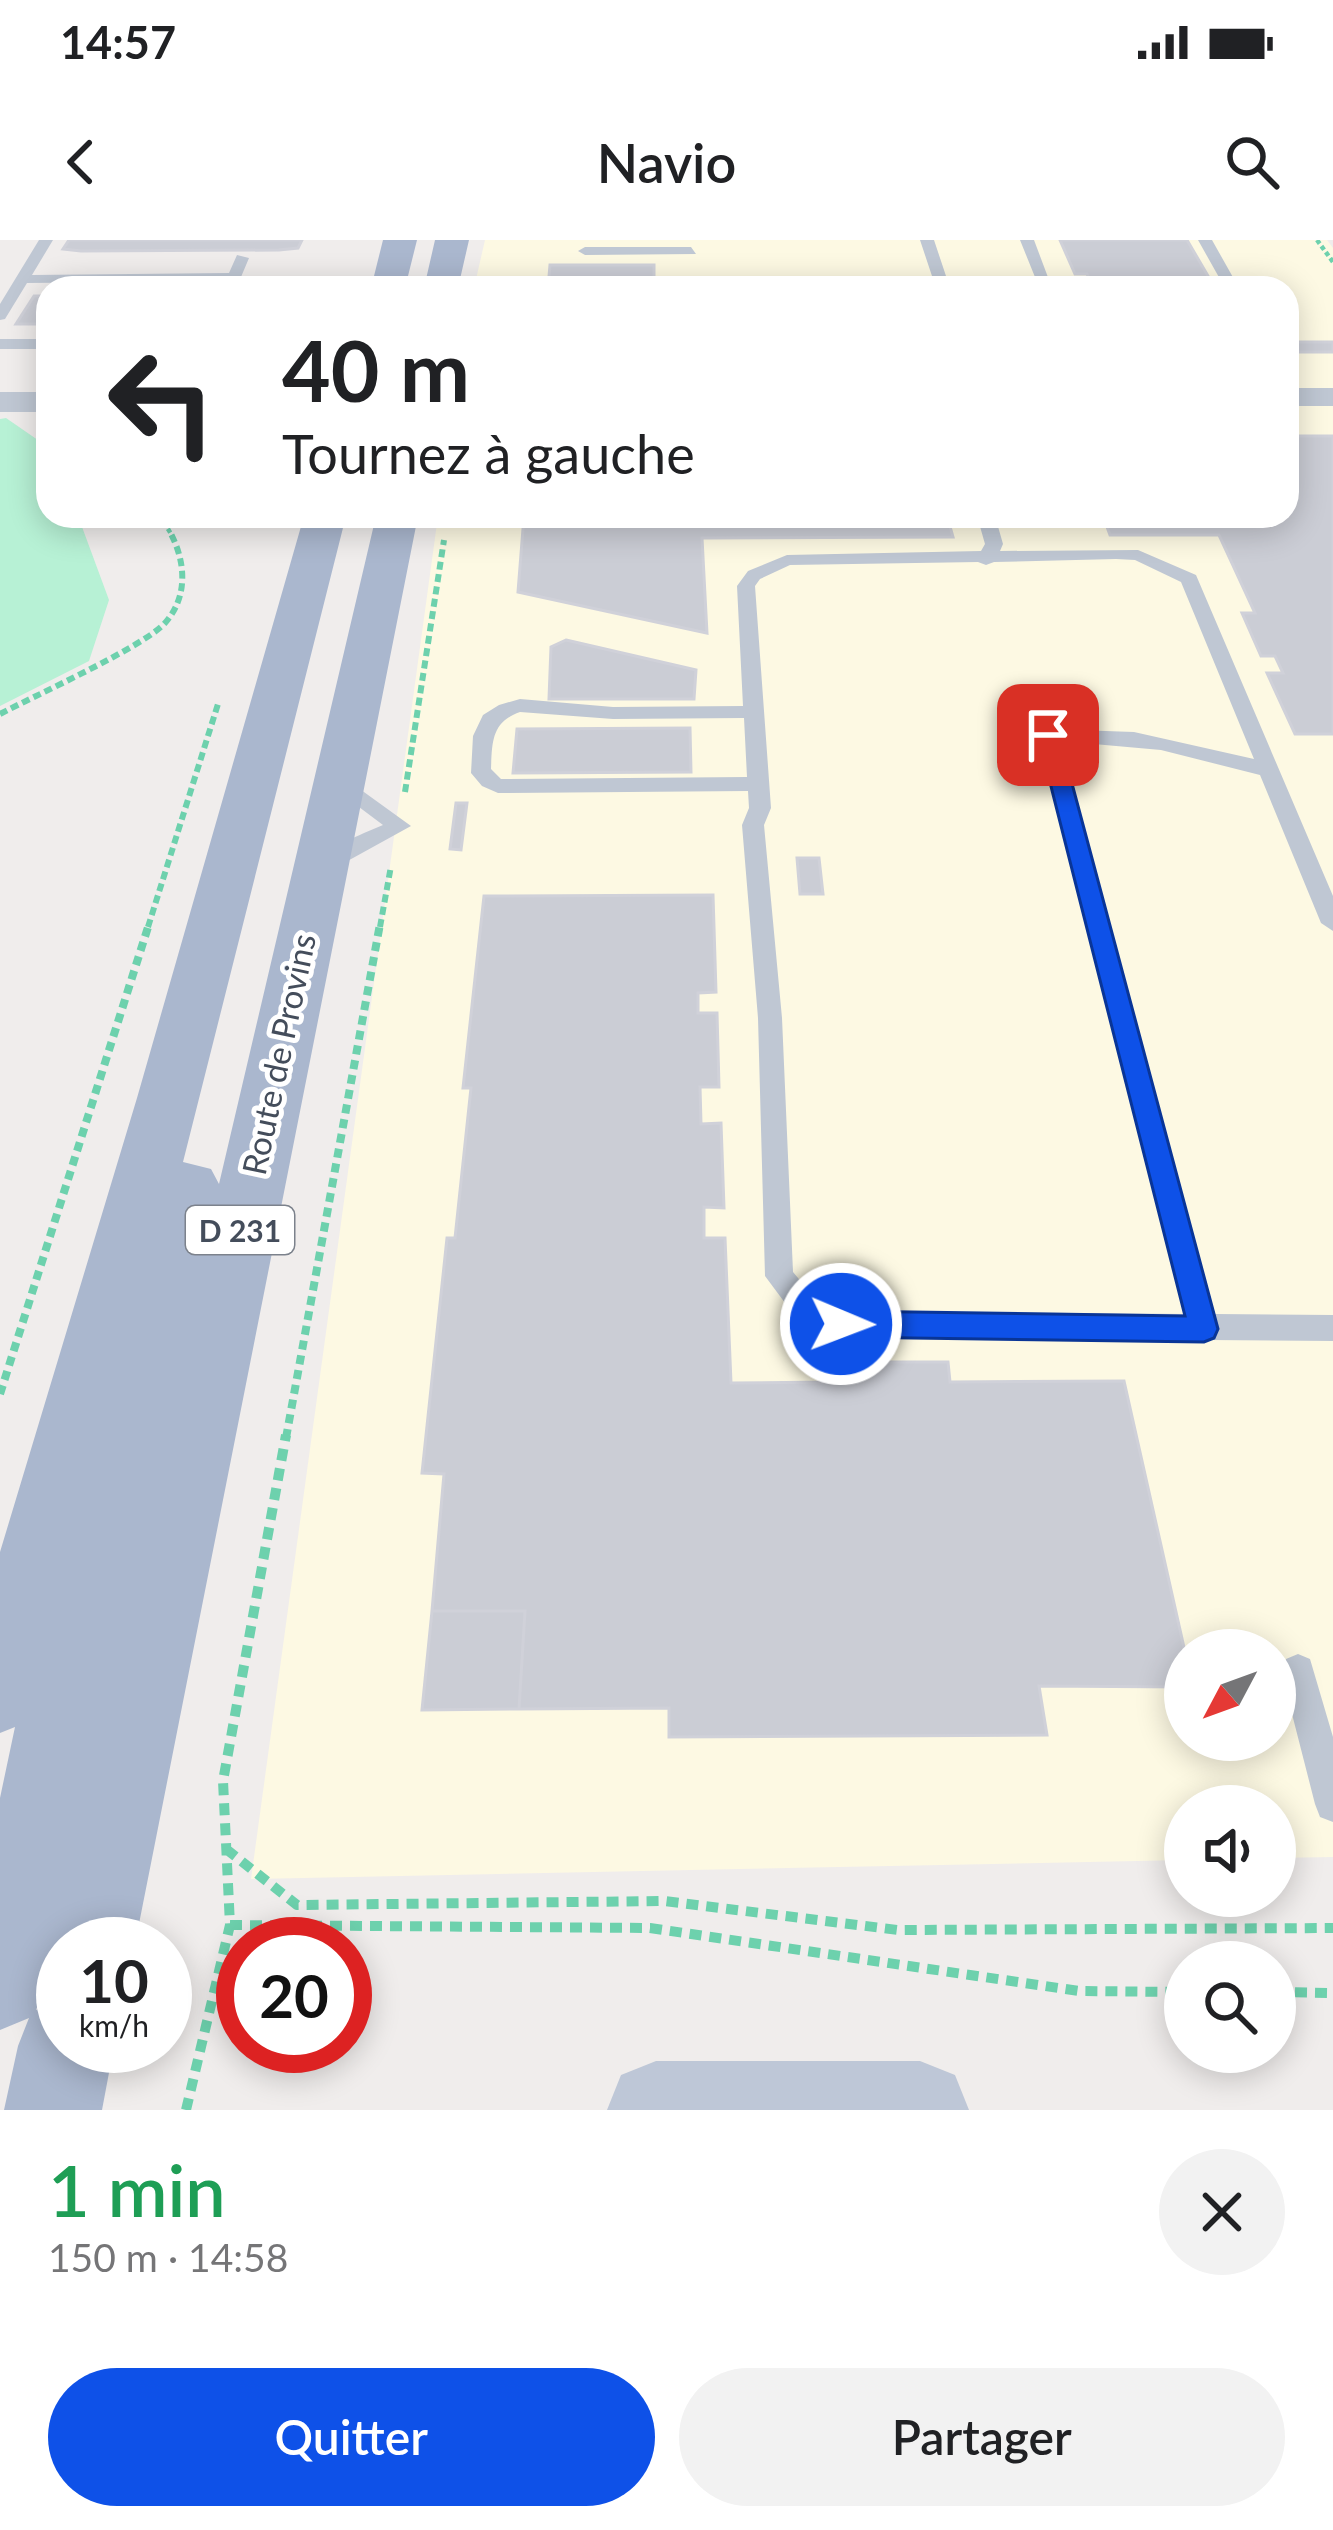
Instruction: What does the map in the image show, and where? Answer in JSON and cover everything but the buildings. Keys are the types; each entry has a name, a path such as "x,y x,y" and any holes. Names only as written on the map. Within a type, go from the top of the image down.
{"main road":[{"path":"391,276 400,240"},
{"path":"444,276 452,240"},
{"name":"D 231","path":"0,1690 169,1098 322,528"},
{"name":"Route de Provins","path":"94,1917 318,870 339,781 420,528"},
{"path":"0,1984 35,1844 64,1696 191,1175 169,1098"},
{"path":"53,2110 61,2073"},
{"path":"656,2110 920,2110"}],"street":[{"path":"1299,394 1333,397"},
{"path":"0,402 36,402"}],"lane":[{"path":"0,316 46,240"},
{"path":"927,240 939,276"},
{"path":"1027,240 1042,276"},
{"path":"1205,240 1225,276"},
{"path":"585,251 691,250"},
{"path":"104,276 115,258"},
{"path":"235,276 242,258"},
{"path":"22,279 36,279"},
{"path":"0,344 36,344"},
{"path":"986,560 994,544 989,528"},
{"path":"1333,923 1216,633 1189,579 1176,569 1116,554 1016,554 986,560 787,560 754,575 746,586 760,808 753,825 770,1018 779,1276 805,1306 841,1324 1333,1328"},
{"path":"753,712 518,708 494,716 485,728 479,771 498,786 759,784"},
{"path":"1204,1329 1048,735 1107,733 1181,743 1271,771"},
{"path":"318,870 350,848 400,826 339,781"},
{"path":"1298,1671 1333,1804"}],"path":[{"path":"1317,240 1333,262"},
{"path":"0,714 162,627 179,607 185,562 169,528"},
{"path":"229,1917 223,1781 400,826 421,528"},
{"path":"0,1394 226,682"},
{"path":"225,1848 297,1905 664,1900 898,1930 1333,1928"},
{"path":"372,1926 650,1928 1079,1991 1164,1992"},
{"path":"186,2110 216,1984"},
{"path":"1296,1992 1333,1993"}],"shaded area":[{"path":"485,240 1327,240 1333,248 1333,1857 1296,1858 1296,1785 1164,1785 1164,1860 251,1879 436,528 1299,528 1299,276 477,276"}],"green space":[{"path":"6,418 36,439 36,528 82,528 109,600 89,661 0,706 0,419"}],"route":[{"path":"841,1324 1204,1329 1048,735"}]}
